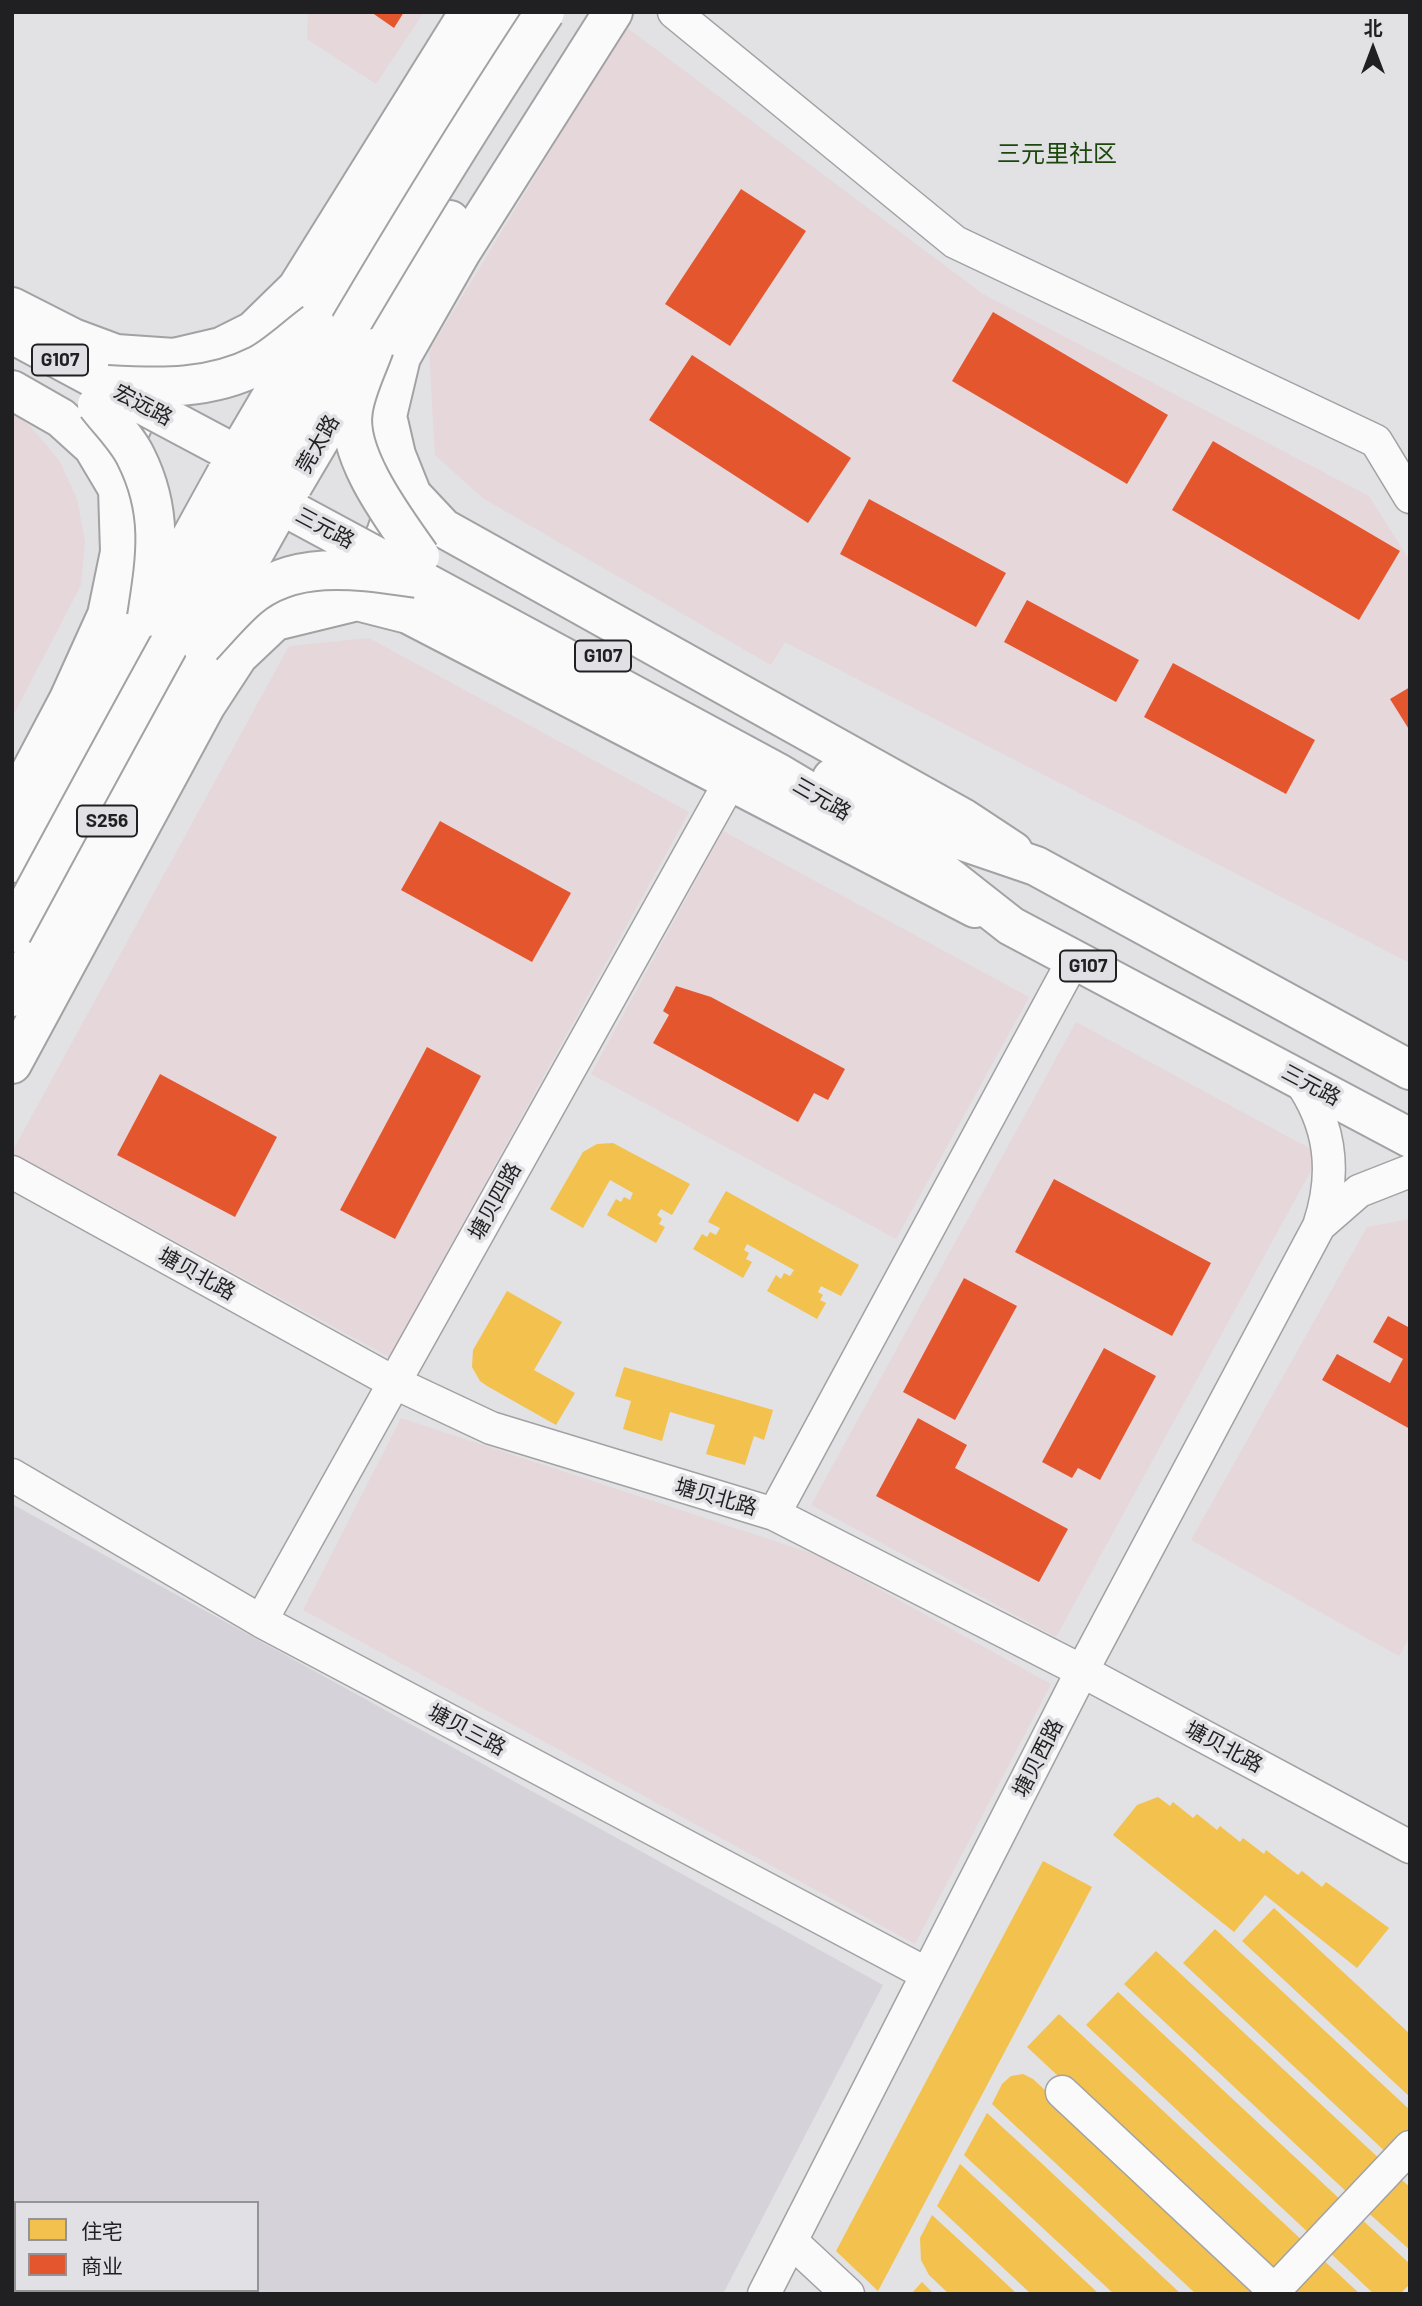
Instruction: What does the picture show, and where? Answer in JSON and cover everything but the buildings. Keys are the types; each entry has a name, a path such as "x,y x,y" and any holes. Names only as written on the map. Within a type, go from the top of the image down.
{"main road":[{"path":"12,807 69,699 107,615 120,552 118,489 124,442 145,400 178,367 253,331 296,288 469,12"},
{"path":"12,863 231,465 315,323 507,12"},
{"path":"12,933 260,480 414,219 545,12"},
{"name":"莞太路","path":"12,997 287,495 438,239 582,12"},
{"path":"12,1064 206,705 232,666 275,621 316,608 355,583 383,546 397,502 396,455 387,416 401,357 461,252 613,12"},
{"path":"12,307 73,338 116,354 173,358 221,347 267,343 312,353 351,377 380,412 412,495 443,528 963,818 1036,866"},
{"path":"147,617 156,557 156,511 135,456 102,395 221,381 261,364 315,323"},
{"name":"宏远路","path":"12,334 102,395 231,465"},
{"path":"202,646 248,598 292,574 418,567 359,458 352,412 374,348"},
{"name":"宏远路","path":"12,360 102,395"},
{"path":"12,390 61,418 93,447 118,489 128,533 151,571 186,601 227,618 272,620 316,608 357,601 408,614 1011,926"},
{"name":"三元路","path":"231,465 783,764 951,837 1036,866 1410,1070"},
{"name":"三元路","path":"783,764 936,867 1011,926 1410,1138"}],"street":[{"path":"674,12 955,242 1376,441 1410,497"},
{"name":"塘贝四路","path":"261,1621 730,782"},
{"path":"774,1514 1074,959"},
{"path":"1298,1078 1318,1112 1329,1150 1329,1188 1319,1226"},
{"path":"1319,1226 1359,1191 1410,1171"},
{"name":"塘贝北路","path":"12,1172 393,1382 491,1428 774,1514 1082,1671 1410,1847"},
{"name":"塘贝西路","path":"764,2294 1082,1671 1319,1226"},
{"name":"塘贝三路","path":"12,1475 261,1621 927,1974"},
{"path":"1062,2092 1274,2293 1410,2147"},
{"path":"791,2241 848,2294"}],"shaded area":[{"path":"308,12 424,12 376,84 307,39"},
{"path":"626,27 983,294 1369,496 1410,561 1410,963 785,642 771,665 484,499 435,455 429,351"},
{"path":"12,412 31,427 59,460 77,499 85,541 81,585 12,718"},
{"path":"369,638 689,812 389,1357 12,1152 289,646"},
{"path":"723,831 1029,997 896,1239 591,1074"},
{"path":"1076,1022 1320,1154 1056,1637 811,1505"},
{"path":"1410,1219 1410,1636 1399,1656 1191,1540 1367,1227"},
{"path":"401,1418 817,1555 1051,1684 915,1944 303,1610"},
{"path":"12,1504 883,1985 723,2294 12,2294"}],"district":[{"name":"三元里社区","path":"1057,154"}]}
